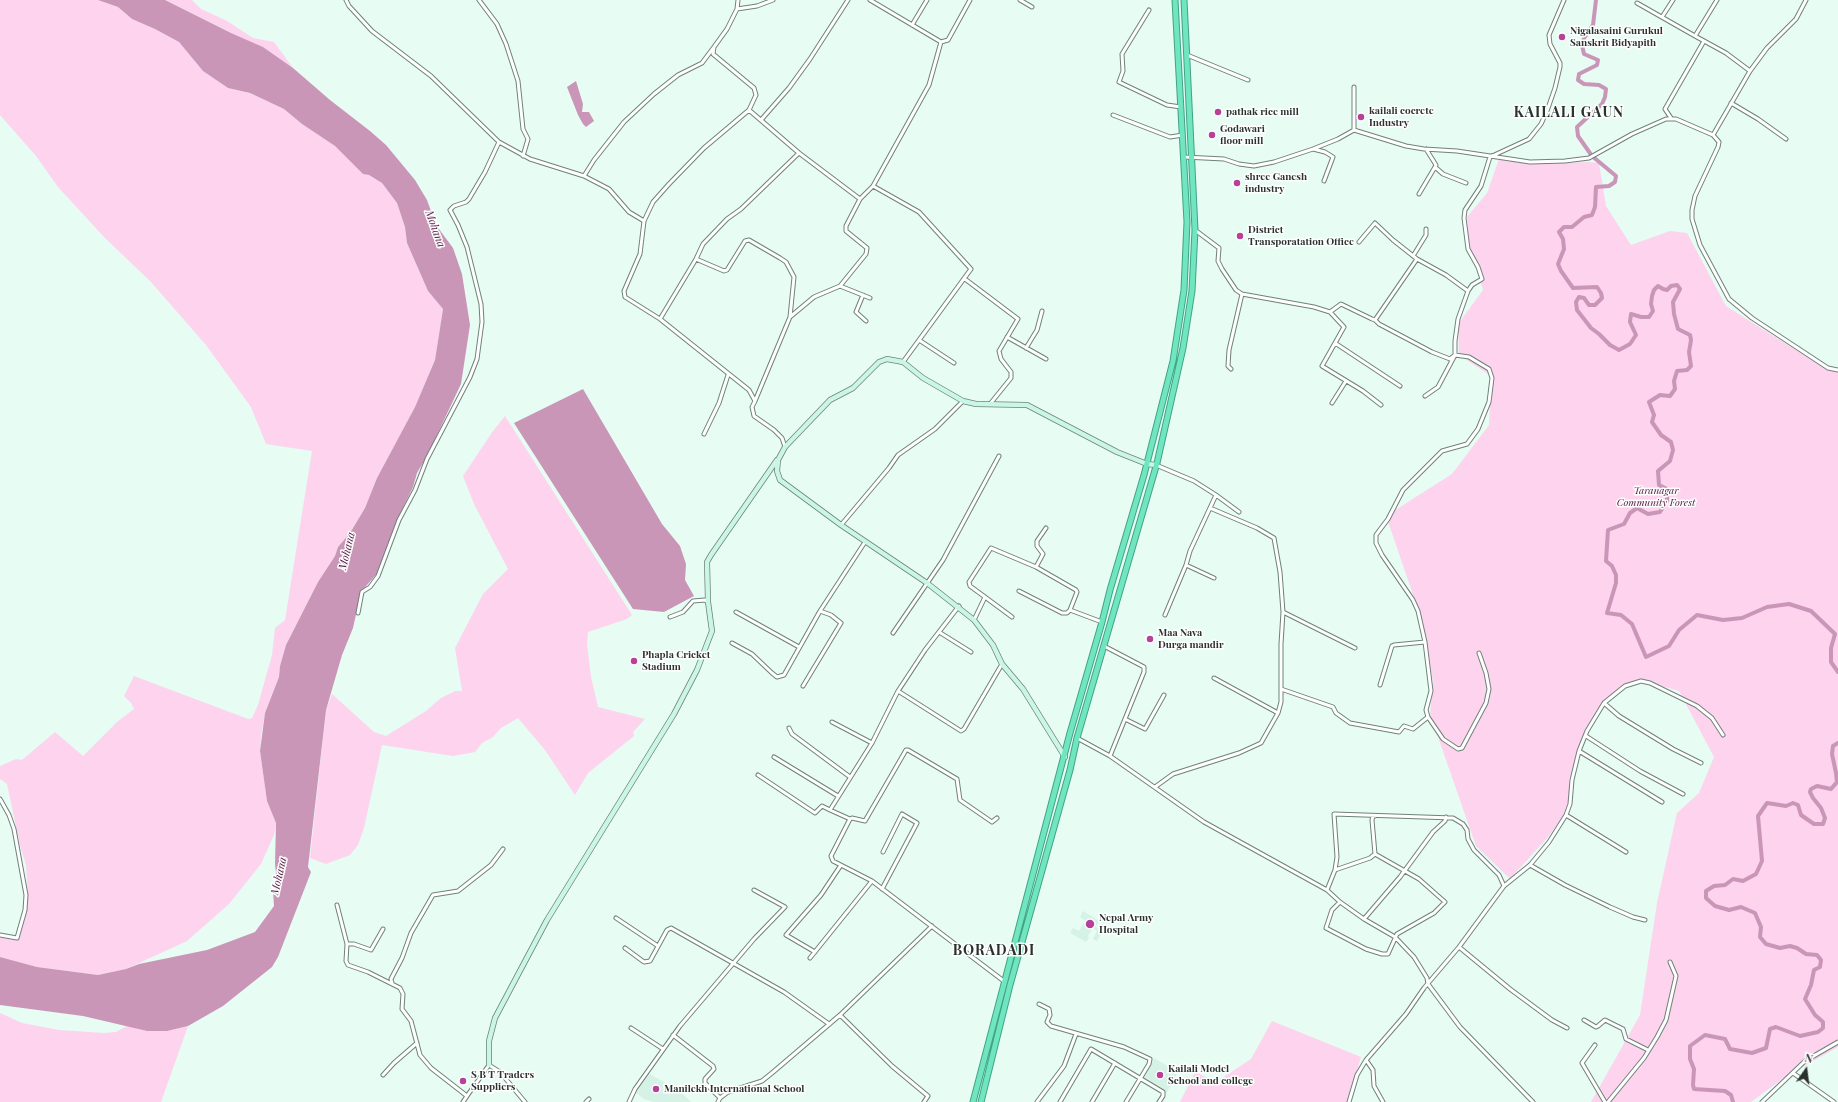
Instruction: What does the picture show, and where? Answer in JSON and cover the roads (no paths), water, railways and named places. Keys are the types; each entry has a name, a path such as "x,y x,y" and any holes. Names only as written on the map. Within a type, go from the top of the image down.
{"highway":[{"path":"973,1102 1110,590 1147,464 1173,361 1184,290 1187,222 1175,0"},
{"path":"980,1102 1010,985 1070,770 1077,738 1156,465 1184,348 1192,291 1195,230 1184,0"}],"main road":[{"path":"489,1064 489,1041 495,1018 547,920 674,714 697,670 712,631 708,602 707,562 778,460 785,447 830,400 853,388 881,360 887,359 903,362 923,378 963,401 990,404 1027,405 1117,452 1147,464 1156,465"},
{"path":"778,460 777,471 780,480 840,526 927,583 959,606 974,620 993,644 1002,664 1023,689 1065,757"}],"street":[{"path":"346,0 349,6 372,31 431,76 499,142 523,156 584,176 609,188 629,212 644,221"},
{"path":"479,0 497,24 506,44 518,81 523,128 528,139 523,156"},
{"path":"584,176 594,160 624,122 654,94 672,80 702,63 727,29 737,10 738,0"},
{"path":"737,10 757,6 773,0"},
{"path":"761,120 789,88 810,59 848,0"},
{"path":"870,0 941,42 948,40 970,0"},
{"path":"912,25 927,0"},
{"path":"1020,0 1032,7"},
{"path":"1425,396 1438,387 1455,355 1458,319 1468,291 1472,285 1482,279 1478,267 1468,249 1464,218 1465,210 1480,186 1490,157 1529,139 1541,124 1556,88 1560,68 1560,63 1550,44 1549,35 1564,0"},
{"path":"1662,17 1673,0"},
{"path":"1695,36 1717,0"},
{"path":"1713,135 1750,70 1767,48 1796,19 1806,0"},
{"path":"1637,3 1726,53 1750,70"},
{"path":"1149,10 1122,54 1123,71 1119,82 1167,105 1181,107"},
{"path":"1704,41 1665,109 1671,118 1713,135 1719,142 1695,196 1692,210 1692,219 1700,245 1729,299 1736,307 1828,368 1838,370"},
{"path":"785,447 782,438 774,430 754,416 752,407 790,318 794,312 814,297 840,286 866,254 867,248 846,231 846,226 860,199 873,186 929,84 941,42"},
{"path":"714,47 713,54 754,88 756,95 749,110 704,148 653,202 644,221 640,254 624,291 625,297 660,319 728,375 749,390 755,401"},
{"path":"1187,56 1248,80"},
{"path":"1354,87 1354,130"},
{"path":"1731,103 1758,119 1786,139"},
{"path":"749,110 799,153 860,199"},
{"path":"1113,115 1170,137 1183,135"},
{"path":"1184,157 1224,159 1239,164 1254,166 1313,149 1338,139 1354,130 1406,146 1426,149 1457,151 1530,162 1584,159 1632,134 1671,118"},
{"path":"358,613 362,592 370,587 378,576 399,520 415,490 427,459 470,377 477,359 482,322 481,304 467,247 450,210 454,206 466,202 469,199 485,172 499,142"},
{"path":"1313,149 1325,152 1333,157 1324,181"},
{"path":"1426,149 1435,164 1435,167 1443,174 1466,183"},
{"path":"660,319 703,244 727,219 741,209 799,153"},
{"path":"1420,194 1435,167"},
{"path":"873,186 924,217 971,269 903,362"},
{"path":"1359,242 1375,223 1417,259 1446,275 1468,291"},
{"path":"1195,230 1219,248 1218,260 1222,270 1236,290 1242,294 1314,307 1330,312 1344,327 1322,366 1381,405"},
{"path":"1413,256 1426,235 1426,230"},
{"path":"696,258 724,271 727,270 744,241 749,240 780,258 786,262 794,277 790,318"},
{"path":"1375,320 1417,259"},
{"path":"965,279 1018,319 999,352 1001,359 1011,372 1011,378 990,404"},
{"path":"840,286 870,298"},
{"path":"1230,369 1228,366 1229,350 1242,294"},
{"path":"863,295 856,312 866,320"},
{"path":"1330,312 1341,304 1375,320 1379,324 1432,352 1450,359 1455,355 1469,357 1489,369 1492,378 1486,414 1478,429 1467,444 1442,451 1403,490 1388,519 1376,535 1376,543 1382,555 1405,587 1418,611 1425,642 1431,692 1426,710 1428,717 1444,739 1458,749 1462,748 1486,703 1489,689 1486,673 1479,653"},
{"path":"1026,348 1037,330 1042,311"},
{"path":"1007,337 1046,359"},
{"path":"919,340 954,363"},
{"path":"1335,343 1400,386"},
{"path":"704,434 719,403 728,375"},
{"path":"1332,403 1346,381"},
{"path":"840,526 889,468 898,455 934,429 963,401"},
{"path":"893,633 944,560 999,456"},
{"path":"1156,465 1194,481 1239,512"},
{"path":"1165,615 1186,565 1190,551 1216,495"},
{"path":"1155,787 1173,774 1239,753 1261,743 1278,713 1281,702 1281,644 1283,612 1280,572 1274,538 1257,528 1210,508"},
{"path":"1036,567 1042,554 1036,545 1046,528"},
{"path":"732,643 752,654 777,677 784,675 820,611 865,542"},
{"path":"1012,617 969,584 991,548 1036,567 1077,592 1070,610 1067,613 1062,613 1019,591"},
{"path":"1186,565 1214,578"},
{"path":"974,620 985,597"},
{"path":"670,617 683,612 693,601 705,600 708,602"},
{"path":"830,810 872,743 898,691 925,650 959,606"},
{"path":"1070,610 1102,622"},
{"path":"803,686 841,623 831,615 820,611"},
{"path":"736,612 799,647"},
{"path":"1283,612 1355,648"},
{"path":"939,632 971,652"},
{"path":"1380,685 1392,646 1425,642"},
{"path":"1104,646 1144,667 1144,672 1110,756"},
{"path":"898,691 961,731 964,729 1002,664"},
{"path":"1214,678 1278,713"},
{"path":"1349,1102 1357,1076 1366,1060 1406,1014 1428,984 1459,947 1504,886 1530,865 1549,842 1566,815 1570,804 1572,780 1579,751 1587,731 1604,703 1625,686 1641,681 1650,683 1697,706 1712,718 1724,735"},
{"path":"1281,689 1333,707 1336,713 1350,723 1399,732 1404,726 1413,729 1428,717"},
{"path":"1125,719 1145,729 1164,695"},
{"path":"1604,703 1619,716 1673,749 1701,763"},
{"path":"832,722 872,743"},
{"path":"789,728 792,734 850,777"},
{"path":"1586,736 1640,771 1682,794"},
{"path":"1077,738 1110,756 1204,822 1327,890 1340,902 1364,919 1395,937 1414,957 1427,978 1428,984 1460,1027 1533,1102"},
{"path":"758,775 815,813 822,806 850,819 852,818 865,821 906,750 908,750 957,779 960,800 992,822 997,818"},
{"path":"1579,751 1662,802"},
{"path":"774,757 838,796"},
{"path":"0,799 9,815 14,829 26,895 25,910 16,938 0,935"},
{"path":"882,889 917,823 902,814 883,852"},
{"path":"1327,890 1335,870 1337,857 1334,814 1453,818 1463,824 1467,830 1468,839 1474,850 1499,875 1504,886"},
{"path":"1566,815 1626,852"},
{"path":"1375,816 1373,816 1372,820 1375,854"},
{"path":"1364,919 1405,870 1433,832 1445,821 1446,817"},
{"path":"850,819 831,856 833,861 872,881 1005,982"},
{"path":"392,983 391,979 402,958 411,933 433,895 458,890 492,865 503,849"},
{"path":"1335,870 1370,858 1375,854"},
{"path":"1340,902 1332,910 1326,928 1366,950 1382,954 1388,954 1397,934 1434,914 1445,902 1420,879 1375,854"},
{"path":"815,952 786,935 821,895 841,865"},
{"path":"1530,865 1565,885 1610,907 1633,917 1645,920"},
{"path":"810,958 872,881"},
{"path":"629,1102 635,1089 673,1035 734,962 785,907 754,890"},
{"path":"337,905 348,944 346,962 348,965 368,972 400,988 403,994 402,1009 412,1021 420,1055 431,1068 467,1096"},
{"path":"616,918 658,946"},
{"path":"718,1102 720,1098 728,1092 762,1081 840,1015 932,926"},
{"path":"625,948 644,962 650,961 667,930 671,928 734,962 784,992 829,1024"},
{"path":"348,944 354,944 371,950 383,929"},
{"path":"1459,947 1510,989 1552,1020 1567,1028"},
{"path":"1595,1045 1582,1063 1606,1102 1658,1037 1666,1020 1676,976 1670,962"},
{"path":"1039,1004 1049,1009 1050,1015 1047,1022 1051,1026 1117,1045 1150,1059 1149,1064 1126,1102"},
{"path":"840,1015 892,1066 928,1096 924,1102"},
{"path":"1584,1020 1596,1027 1604,1020 1623,1029 1626,1039 1648,1050"},
{"path":"631,1028 663,1050"},
{"path":"1037,1102 1064,1066 1076,1034"},
{"path":"673,1035 713,1066 714,1069 705,1079 705,1083 720,1098"},
{"path":"1762,1102 1805,1061 1838,1042"},
{"path":"383,1075 416,1043"},
{"path":"1060,1102 1090,1049 1092,1049 1163,1092 1163,1096 1159,1102"},
{"path":"1366,1060 1373,1070 1374,1086 1383,1102"},
{"path":"1092,1102 1115,1063"},
{"path":"463,1102 489,1064 500,1072 525,1102"},
{"path":"1793,1073 1834,1102"},
{"path":"586,1102 589,1099"}],"water":[{"name":"Mohana","path":"98,0 165,0 231,33 263,47 293,68 330,100 370,131 386,145 415,180 427,200 436,225 453,248 462,274 470,325 461,384 428,454 417,473 413,487 399,516 379,571 361,592 353,628 342,655 326,710 308,867 311,872 278,957 272,967 223,1006 188,1026 167,1031 147,1031 83,1016 0,1005 0,957 37,967 98,975 126,969 139,964 207,950 255,932 274,906 273,891 277,882 275,864 276,823 267,801 260,751 265,713 279,677 280,666 286,645 318,582 335,556 338,547 350,533 365,508 377,478 415,407 435,360 443,309 428,291 407,243 405,227 397,203 382,183 369,175 363,174 335,146 302,124 284,109 250,93 228,88 203,71 179,42 132,19 118,7"},
{"path":"576,81 583,104 582,112 589,112 594,121 586,127 578,115 567,87"},
{"path":"583,389 662,524 680,546 686,564 685,580 694,596 664,612 633,609 514,423"}],"waterway":[{"path":"1596,0 1593,25 1584,38 1582,45 1584,54 1598,60 1597,65 1579,74 1578,80 1584,84 1599,85 1606,89 1605,97 1602,104 1577,127 1578,136 1592,156 1616,176 1615,182 1609,186 1596,187 1595,207 1592,215 1584,217 1572,227 1564,227 1559,232 1563,239 1564,249 1558,264 1573,288 1597,287 1601,293 1602,298 1595,305 1589,305 1584,298 1579,297 1576,302 1577,310 1591,328 1610,345 1619,350 1630,344 1636,335 1630,322 1631,314 1641,317 1649,317 1653,311 1651,304 1652,296 1654,290 1658,286 1667,290 1671,286 1677,285 1680,289 1673,302 1674,314 1678,329 1690,335 1691,340 1689,352 1691,366 1687,370 1677,371 1674,381 1675,389 1670,396 1660,395 1649,402 1654,415 1652,422 1661,435 1671,442 1673,450 1670,461 1658,471 1659,485 1667,489 1667,501 1660,512 1648,514 1637,508 1630,513 1624,524 1608,530 1606,561 1612,566 1616,575 1616,583 1607,613 1621,615 1632,624 1646,657 1669,646 1679,630 1697,615 1723,620 1742,618 1767,607 1789,604 1811,611 1835,634 1831,648 1831,662 1838,672"},
{"path":"1733,1102 1731,1095 1725,1091 1694,1089 1694,1069 1690,1059 1690,1046 1705,1035 1725,1039 1730,1049 1752,1053 1766,1048 1770,1029 1776,1027 1800,1036 1818,1032 1823,1028 1823,1022 1815,1015 1805,999 1811,985 1814,970 1820,967 1821,960 1817,955 1806,954 1797,948 1790,946 1780,948 1766,944 1760,937 1761,927 1755,913 1741,907 1729,910 1715,906 1706,898 1706,891 1714,886 1725,885 1733,879 1743,881 1756,874 1762,861 1758,816 1767,803 1786,806 1793,803 1798,805 1801,815 1814,824 1823,824 1825,818 1821,808 1810,792 1811,789 1817,786 1831,789 1837,782 1832,754 1833,746 1838,743"}],"place":[{"name":"Nigalasaini Gurukul Sanskrit Bidyapith","path":"1562,37"},
{"name":"pathak rice mill","path":"1218,112"},
{"name":"kailali cocrete Industry","path":"1361,117"},
{"name":"Godawari floor mill","path":"1212,135"},
{"name":"shree Ganesh industry","path":"1237,183"},
{"name":"District Transporatation Office","path":"1240,236"},
{"name":"Maa Nava Durga mandir","path":"1150,639"},
{"name":"Phapla Cricket Stadium","path":"634,661"},
{"name":"Nepal Army Hospital","path":"1090,924"},
{"name":"Kailali Model School and college","path":"1160,1075"},
{"name":"S B T Traders Suppliers","path":"463,1081"},
{"name":"Manilekh International School","path":"656,1089"}],"district":[{"name":"KAILALI GAUN","path":"1569,113"},
{"name":"BORADADI","path":"994,951"}],"park label":[{"name":"Taranagar Community Forest","path":"1656,496"}]}
